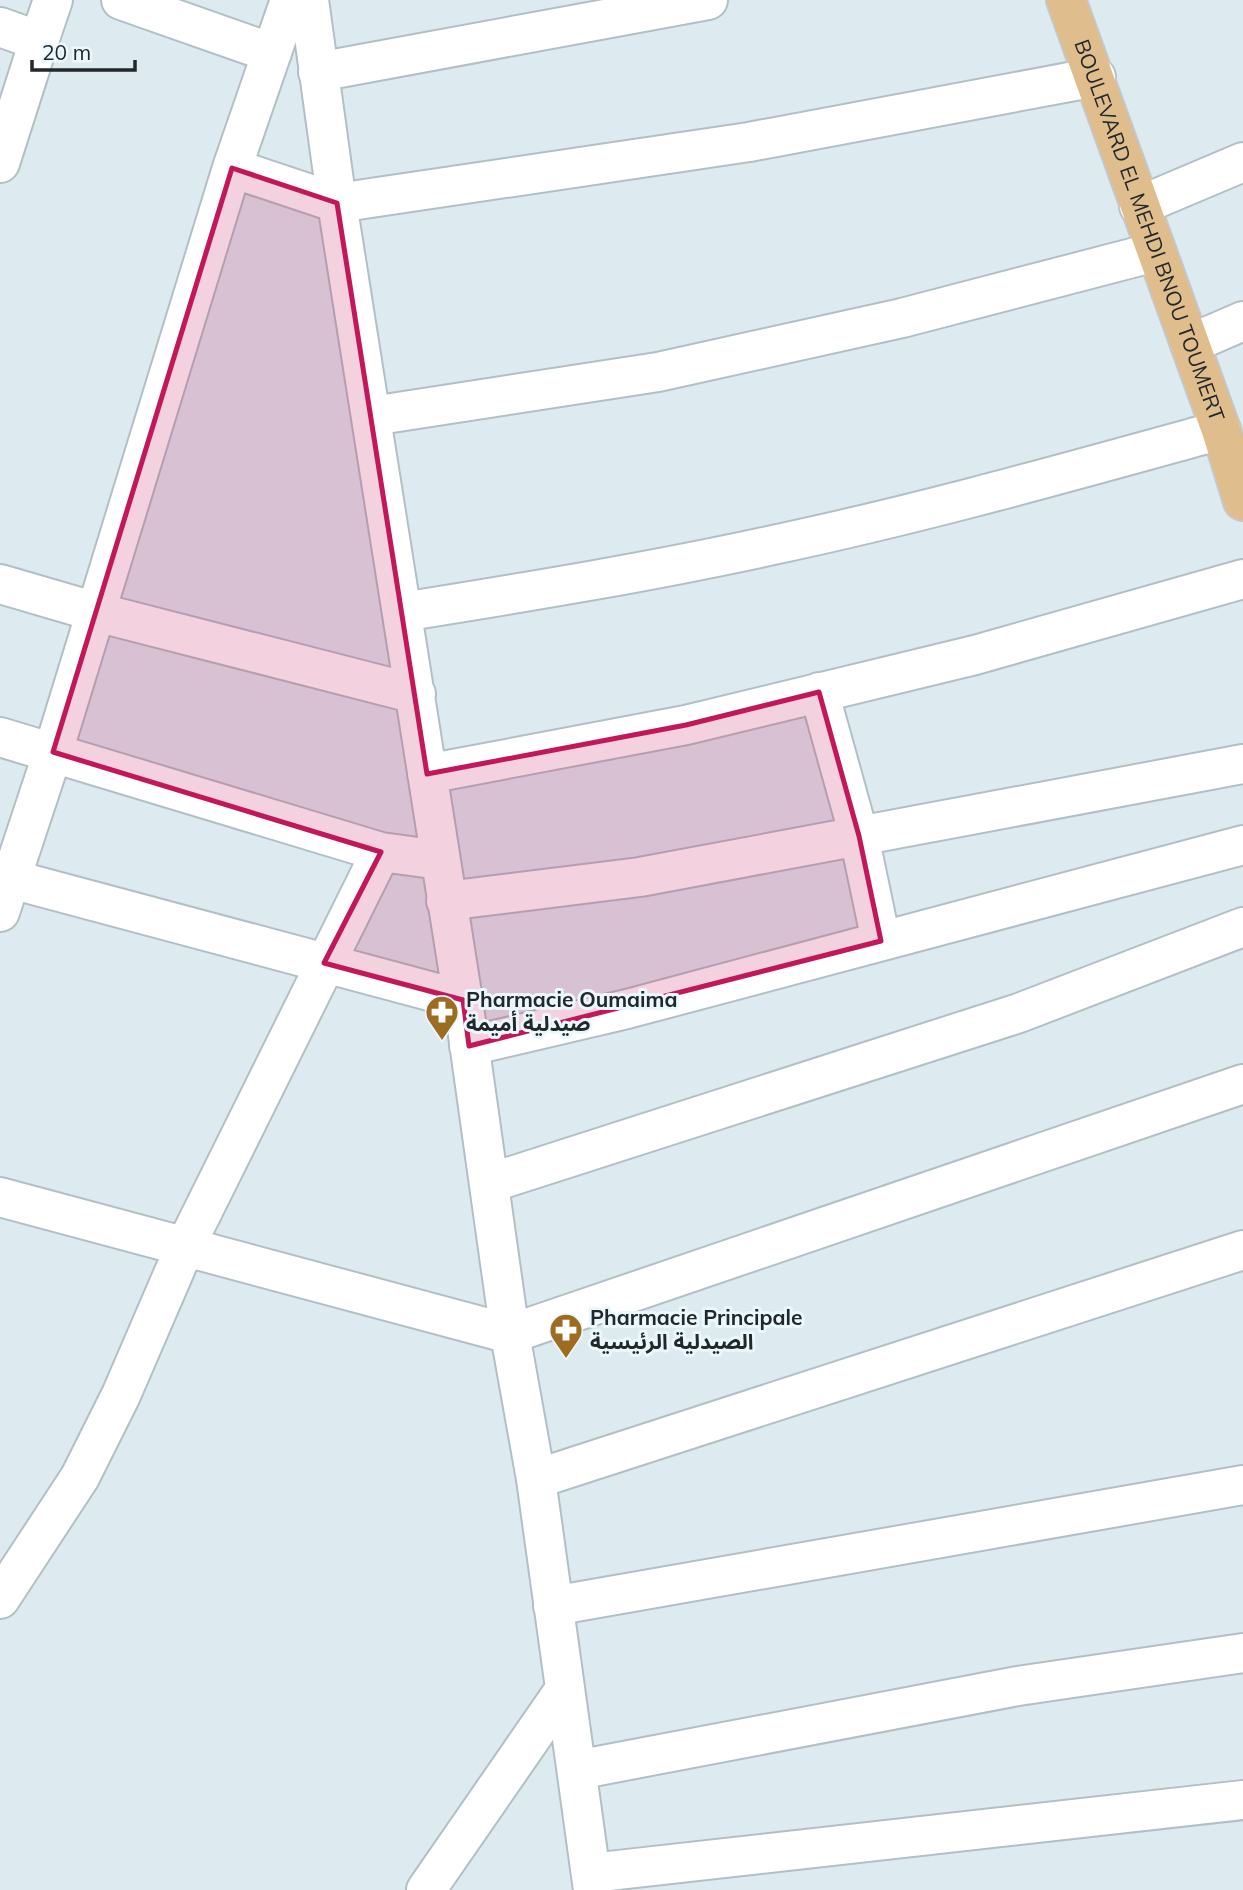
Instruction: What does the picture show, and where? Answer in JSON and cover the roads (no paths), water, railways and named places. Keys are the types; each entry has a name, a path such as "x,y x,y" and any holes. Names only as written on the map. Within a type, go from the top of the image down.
{"main road":[{"name":"BOULEVARD EL MEHDI BNOU TOUMERT","path":"1066,0 1096,77 1155,252 1221,430 1243,501"}],"street":[{"path":"0,163 53,0"},
{"path":"121,0 272,53"},
{"path":"290,0 232,168 53,752 4,889 324,963 463,1000"},
{"path":"309,0 337,203 463,1000 510,1334 536,1479 592,1881 1243,1800"},
{"path":"318,72 708,0"},
{"path":"0,27 39,41"},
{"path":"232,168 337,203 749,142 1096,77"},
{"path":"1139,206 1243,162"},
{"path":"372,416 658,372 902,318 1155,252"},
{"path":"1190,344 1243,321"},
{"path":"402,612 610,579 775,545 1012,488 1221,430"},
{"path":"426,774 686,724 975,655 1243,579"},
{"path":"0,584 96,612 416,694"},
{"path":"819,692 859,836 881,941"},
{"path":"0,737 381,852 440,860"},
{"path":"446,901 640,877 1243,764"},
{"path":"469,1046 627,1009 1243,845"},
{"path":"0,1600 80,1477 121,1395 184,1248 381,852"},
{"path":"490,1183 1019,1013 1243,927"},
{"path":"0,1197 510,1334 1243,1084"},
{"path":"536,1479 1243,1250"},
{"path":"553,1606 1243,1485"},
{"path":"577,1770 1018,1686 1243,1653"},
{"path":"426,1890 565,1689"}],"place":[{"name":"Pharmacie Oumaima صيدلية أميمة","path":"442,1042"},
{"name":"Pharmacie Principale الصيدلية الرئيسية","path":"566,1360"}]}
